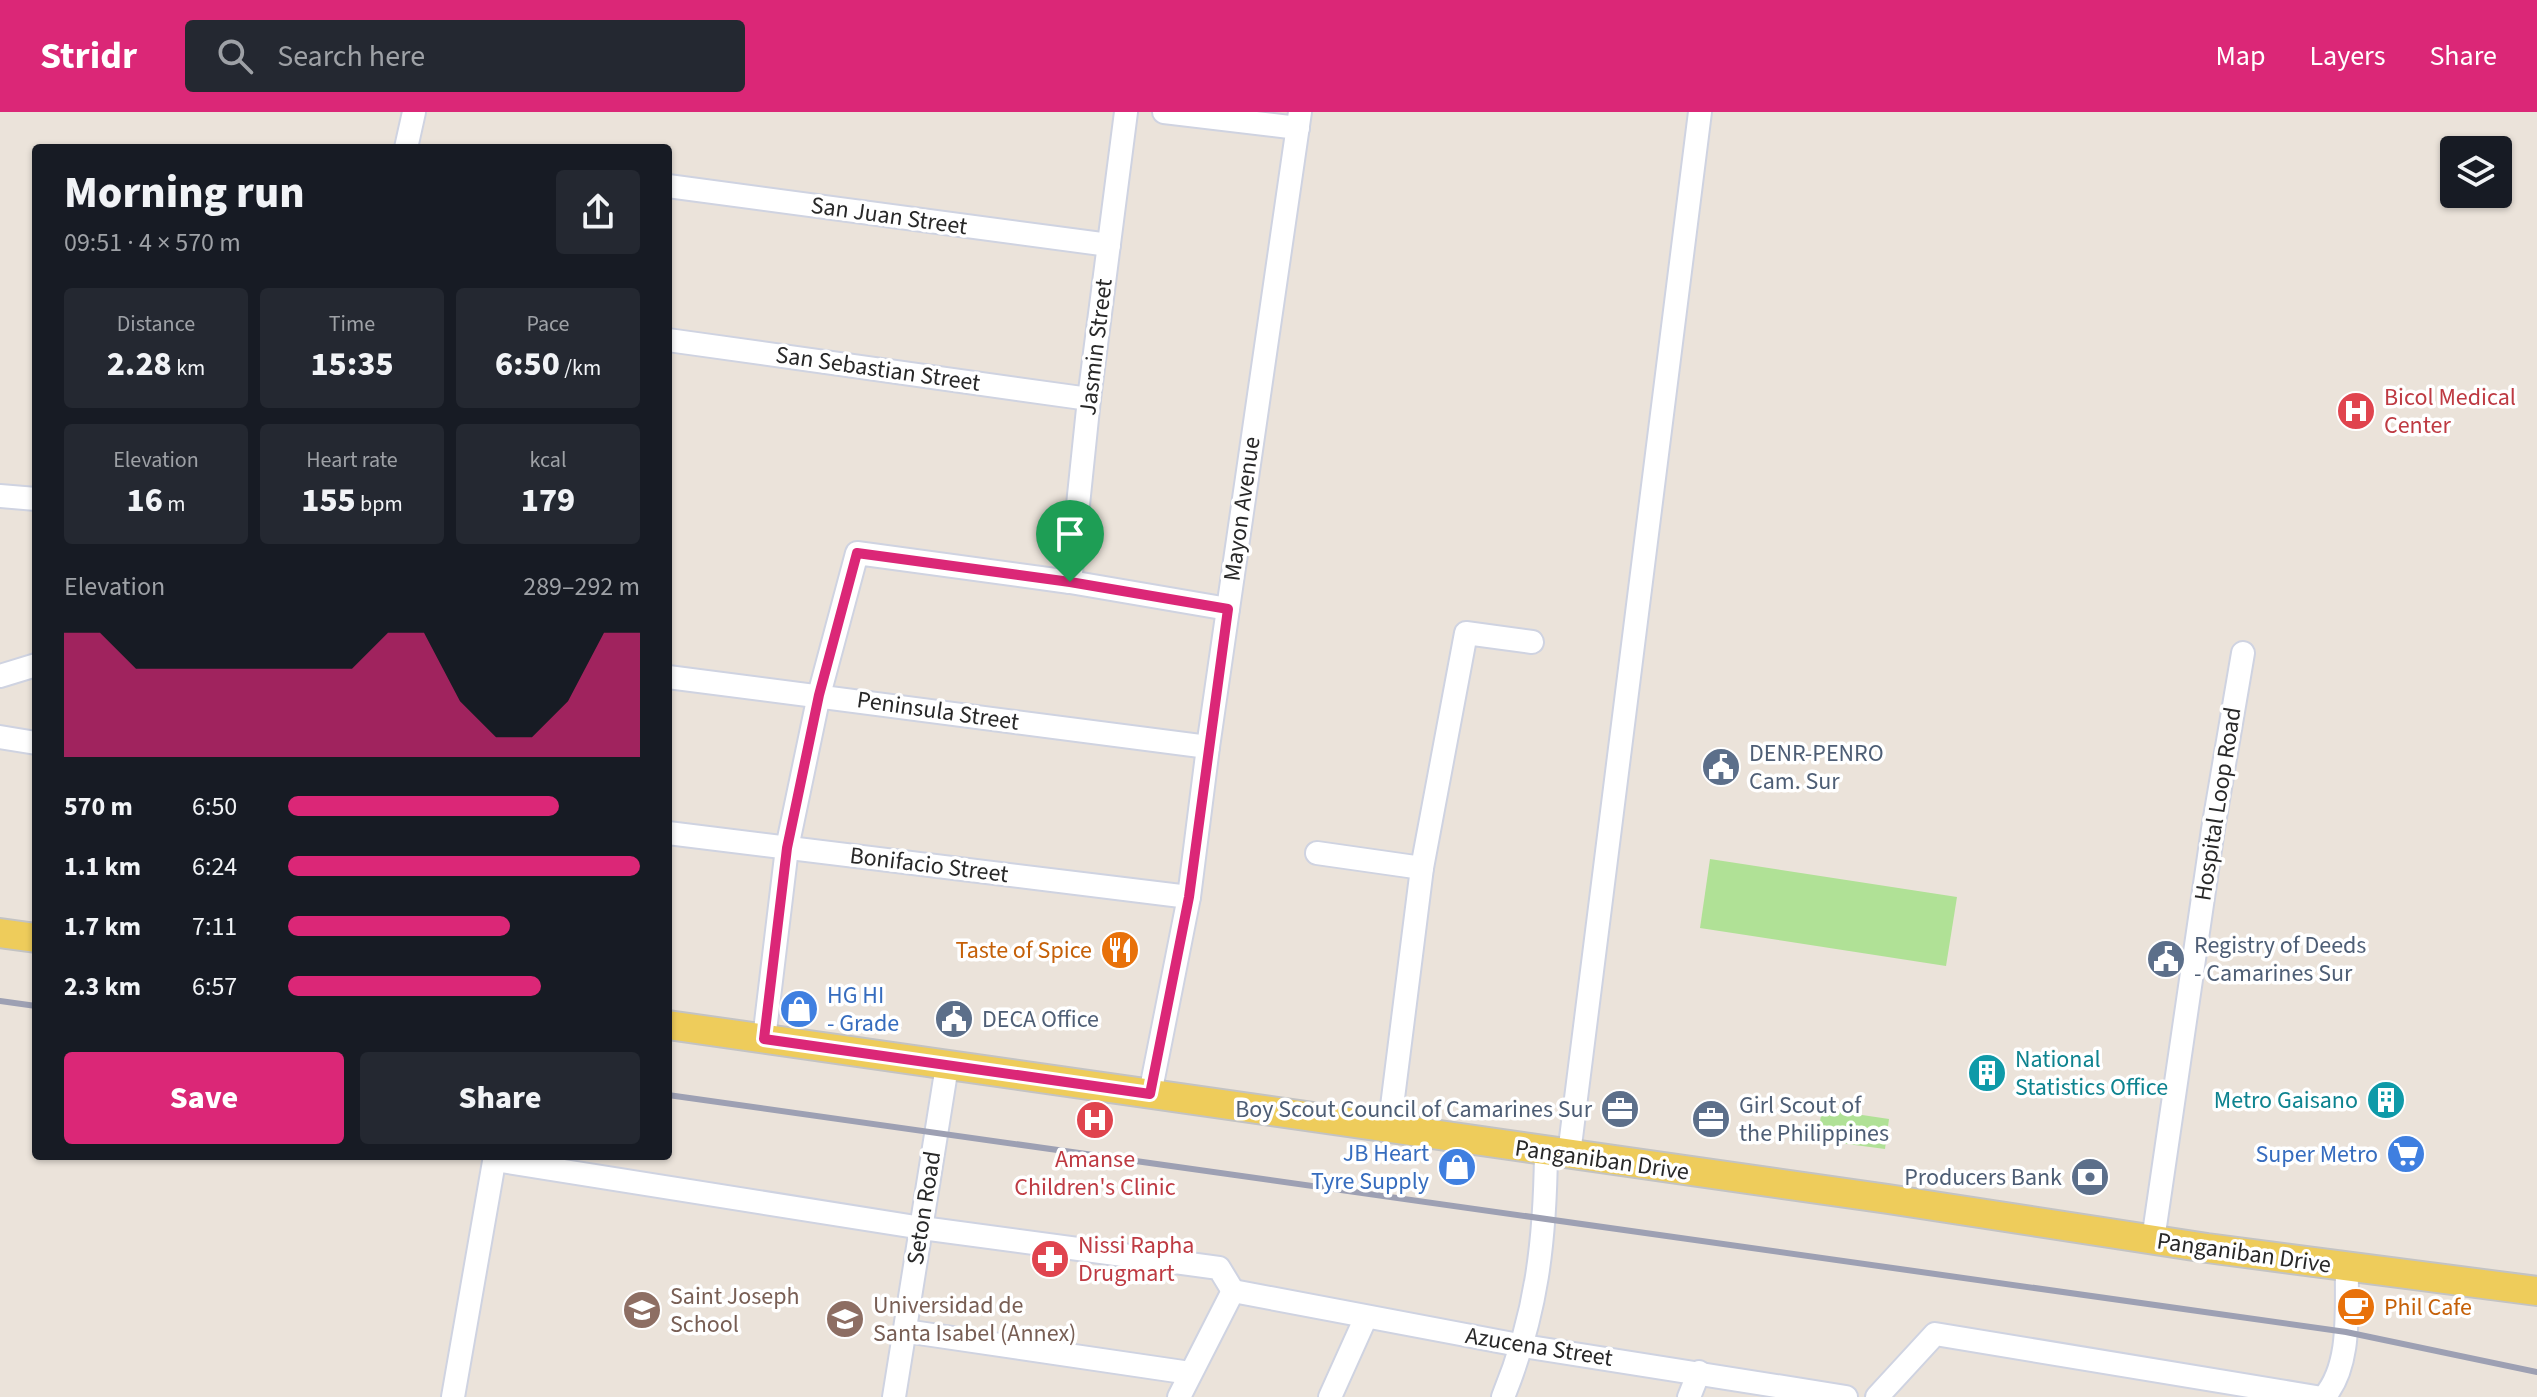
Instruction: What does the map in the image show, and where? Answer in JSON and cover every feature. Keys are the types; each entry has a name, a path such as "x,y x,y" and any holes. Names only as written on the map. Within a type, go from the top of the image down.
{"main road":[{"path":"0,933 32,937"},
{"name":"Panganiban Drive","path":"672,1026 2347,1268 2537,1291"}],"street":[{"path":"407,144 414,112"},
{"name":"Jasmin Street","path":"1070,582 1089,399 1126,112"},
{"path":"1164,112 1299,120"},
{"path":"1503,1397 1524,1346 1558,1153 1700,112"},
{"name":"Mayon Avenue","path":"1150,1094 1189,897 1299,120"},
{"name":"San Juan Street","path":"672,187 1109,245"},
{"name":"San Sebastian Street","path":"672,341 1089,399"},
{"path":"0,496 32,499"},
{"path":"764,1039 787,848 819,695 857,553 1070,582 1228,609"},
{"path":"1389,1130 1422,868 1466,633 1532,642"},
{"name":"Hospital Loop Road","path":"2153,1240 2213,829 2243,653"},
{"path":"0,676 32,666"},
{"name":"Peninsula Street","path":"672,677 1208,747"},
{"path":"0,737 32,742"},
{"name":"Bonifacio Street","path":"672,834 1189,897"},
{"path":"1317,853 1422,868"},
{"name":"Seton Road","path":"894,1397 947,1066"},
{"path":"453,1397 495,1160"},
{"path":"507,1160 922,1228 1219,1268 1233,1291 1179,1397"},
{"path":"2324,1397 2336,1383 2346,1332 2347,1268"},
{"name":"Azucena Street","path":"1233,1291 1524,1346 1846,1397"},
{"path":"1330,1397 1366,1317"},
{"path":"905,1331 1190,1373"},
{"path":"1877,1397 1935,1334 2316,1397"},
{"path":"1689,1397 1699,1372"}],"green space":[{"path":"1710,859 1957,897 1946,966 1700,928"},
{"path":"1822,1109 1889,1119 1885,1149 1817,1140"}],"railway":[{"path":"0,1001 32,1005"},
{"path":"672,1096 2346,1332 2537,1372"}],"place":[{"name":"Bicol Medical Center","path":"2356,411"},
{"name":"DENR-PENRO Cam. Sur","path":"1721,767"},
{"name":"Taste of Spice","path":"1120,950"},
{"name":"Registry of Deeds - Camarines Sur","path":"2166,959"},
{"name":"HG HI - Grade","path":"799,1009"},
{"name":"DECA Office","path":"954,1019"},
{"name":"National Statistics Office","path":"1987,1073"},
{"name":"Metro Gaisano","path":"2386,1100"},
{"name":"Boy Scout Council of Camarines Sur","path":"1620,1109"},
{"name":"Girl Scout of the Philippines","path":"1711,1119"},
{"name":"Amanse Children's Clinic","path":"1095,1120"},
{"name":"Super Metro","path":"2406,1154"},
{"name":"JB Heart Tyre Supply","path":"1457,1167"},
{"name":"Producers Bank","path":"2090,1177"},
{"name":"Nissi Rapha Drugmart","path":"1050,1259"},
{"name":"Phil Cafe","path":"2356,1307"},
{"name":"Saint Joseph School","path":"642,1310"},
{"name":"Universidad de Santa Isabel (Annex)","path":"845,1319"}],"route":[{"path":"857,553 1070,582 1228,609 1189,897 1150,1094 764,1039 787,848 819,695 857,553"}]}
